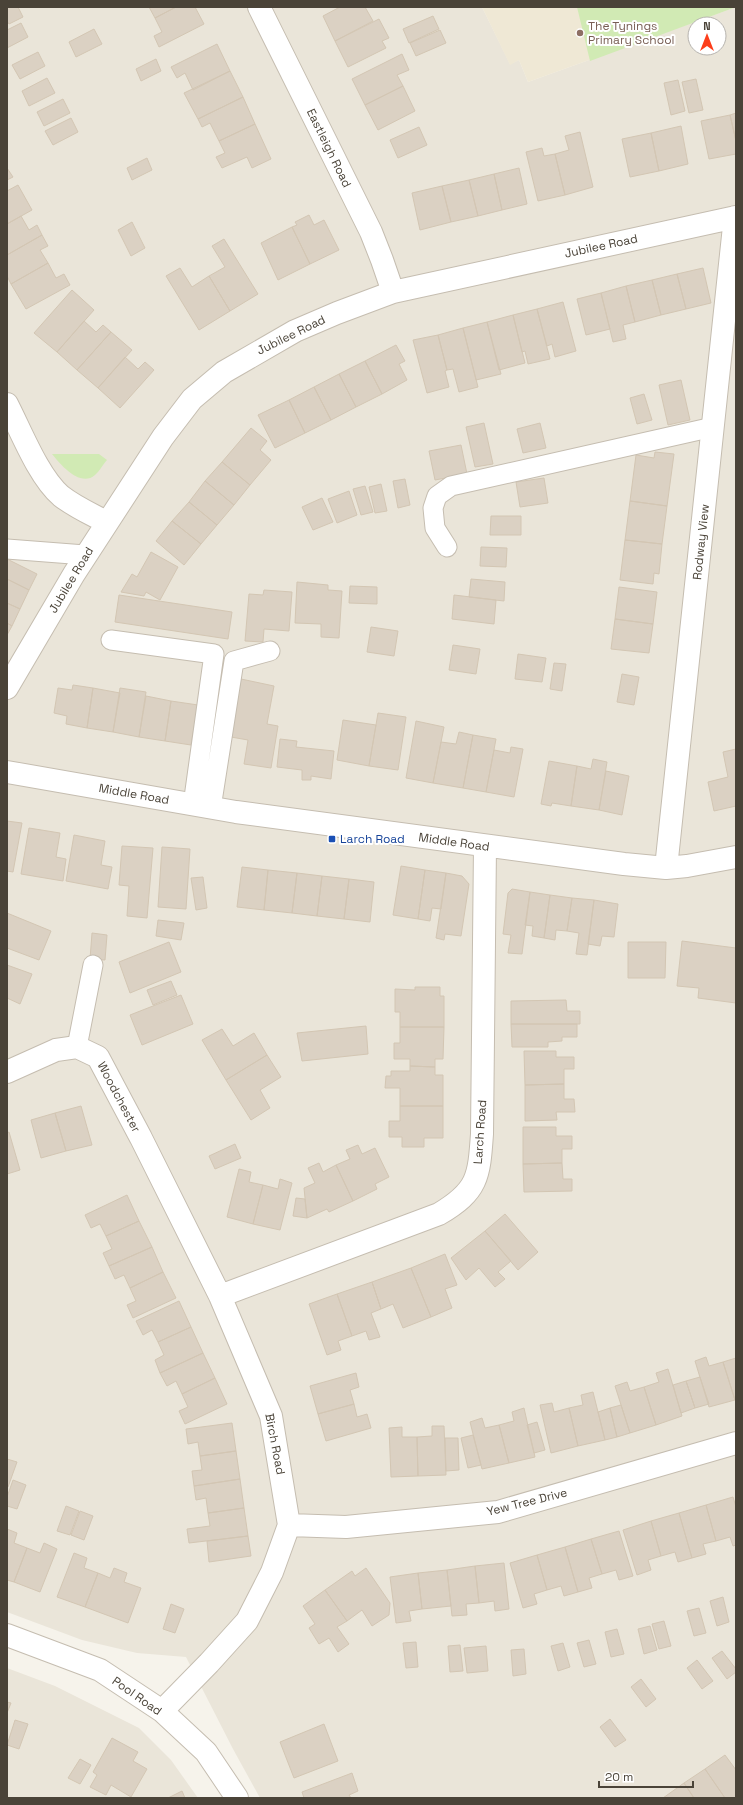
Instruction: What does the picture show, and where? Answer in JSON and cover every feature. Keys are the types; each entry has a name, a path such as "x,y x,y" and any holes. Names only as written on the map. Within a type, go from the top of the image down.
{"street":[{"name":"Eastleigh Road","path":"259,7 371,232 393,292"},
{"name":"Jubilee Road","path":"7,688 85,555 177,416 192,399 224,372 295,331 393,292 736,217"},
{"name":"Rodway View","path":"666,868 736,217"},
{"path":"7,404 50,484 62,496 81,509 106,522"},
{"name":"Middle Road","path":"7,772 202,806 486,846 666,868 694,865 736,857"},
{"name":"Larch Road","path":"220,1296 439,1214 464,1197 474,1184 481,1153 482,1134 486,846"},
{"path":"7,1072 56,1050 77,1047"},
{"name":"Woodchester","path":"77,1047 98,1057 141,1138"},
{"name":"Birch Road","path":"141,1138 220,1296 271,1416 288,1525 272,1572 247,1621 220,1652 162,1711"},
{"name":"Yew Tree Drive","path":"288,1525 346,1527 498,1512 736,1443"},
{"name":"Pool Road","path":"7,1635 100,1670 162,1711 206,1752 237,1798"}],"lane":[{"path":"448,547 435,528 434,508 437,496 451,486 713,427"},
{"path":"7,549 85,555"},
{"path":"111,640 214,654 202,806"},
{"path":"202,806 234,660 270,651"},
{"path":"77,1047 94,965"}],"shaded area":[{"path":"7,7 482,7 510,64 519,60 528,82 687,25 687,56 727,56 727,16 711,16 736,7 736,1798 260,1798 186,1657 137,1653 82,1640 7,1612"},
{"name":"The Tynings Primary School","path":"482,7 736,7 711,16 687,16 687,25 528,82 519,60 510,65"},
{"path":"7,1668 55,1686 139,1728 171,1760 198,1798 7,1798"}],"green space":[{"path":"577,7 736,7 712,16 687,16 687,25 590,61"},
{"path":"52,454 99,454 107,460 95,475 83,479 71,473"}],"building":[{"path":"7,7 18,7 23,17 9,24 7,21"},
{"path":"149,7 176,7 155,18"},
{"path":"176,7 195,7 204,24 159,47 154,36 162,32 155,18"},
{"path":"340,7 365,7 373,21 335,41 323,16"},
{"path":"433,16 439,29 409,43 403,29"},
{"path":"379,19 389,38 382,41 386,48 348,67 335,41"},
{"path":"21,23 28,37 7,48 7,30"},
{"path":"94,29 102,44 76,57 69,42"},
{"path":"440,30 446,43 416,56 410,43"},
{"path":"217,44 230,71 193,90 185,73 177,78 171,67"},
{"path":"38,52 45,66 20,79 12,65"},
{"path":"402,54 409,70 397,75 403,86 365,105 352,79"},
{"path":"156,59 161,71 141,81 136,69"},
{"path":"230,71 243,97 198,119 184,93"},
{"path":"47,78 55,93 29,106 22,91"},
{"path":"696,79 703,110 689,113 682,82"},
{"path":"678,80 685,111 671,115 664,83"},
{"path":"403,86 415,111 378,130 365,105"},
{"path":"243,97 255,124 219,141 210,123 202,127 198,119"},
{"path":"63,99 70,113 44,126 37,112"},
{"path":"736,113 736,141 730,115"},
{"path":"730,115 736,141 736,154 709,159 701,121"},
{"path":"71,118 78,132 53,145 45,131"},
{"path":"255,124 271,159 252,168 247,157 222,168 216,157 225,153 219,141"},
{"path":"681,126 688,164 659,171 651,133"},
{"path":"419,127 427,145 398,158 390,140"},
{"path":"580,132 593,187 565,195 555,154 569,150 565,136"},
{"path":"651,133 659,171 630,177 622,139"},
{"path":"542,148 544,156 555,154 565,195 538,201 526,152"},
{"path":"147,158 152,170 132,180 127,168"},
{"path":"7,168 13,177 7,180"},
{"path":"519,168 527,204 502,210 494,174"},
{"path":"494,174 502,210 478,216 469,180"},
{"path":"469,180 478,216 451,222 442,186"},
{"path":"18,185 32,210 7,224 7,191"},
{"path":"442,186 451,222 420,230 412,193"},
{"path":"309,215 314,225 324,220 339,250 310,264 292,227 297,225 295,222"},
{"path":"21,216 29,230 37,225 42,235 7,255 7,224"},
{"path":"132,222 145,248 131,256 118,230"},
{"path":"292,227 310,264 278,280 261,243"},
{"path":"42,235 48,246 40,250 48,263 11,284 7,276 7,255"},
{"path":"224,239 258,294 230,311 209,276 225,267 212,246"},
{"path":"48,263 56,278 64,274 70,285 26,309 11,284"},
{"path":"180,268 192,287 209,276 230,311 199,330 166,276"},
{"path":"703,268 711,303 686,309 677,274"},
{"path":"677,274 686,309 661,315 652,280"},
{"path":"652,280 661,315 635,322 626,286"},
{"path":"626,286 635,322 623,325 626,339 613,342 601,293"},
{"path":"72,290 94,310 57,352 34,333"},
{"path":"601,293 610,329 586,335 577,299"},
{"path":"563,302 576,351 555,357 552,344 547,346 537,309"},
{"path":"537,309 550,359 528,364 525,351 522,352 513,315"},
{"path":"513,315 525,363 499,370 487,322"},
{"path":"84,321 96,332 103,325 111,332 77,370 57,352"},
{"path":"487,322 501,374 476,380 463,328"},
{"path":"463,328 478,387 459,392 453,369 447,370 438,335"},
{"path":"111,332 132,350 98,388 77,370"},
{"path":"438,335 447,370 445,371 449,387 427,393 413,340"},
{"path":"396,345 405,361 399,364 407,380 382,394 365,361"},
{"path":"125,357 138,369 145,362 154,370 120,408 98,388"},
{"path":"365,361 382,394 356,407 339,374"},
{"path":"339,374 356,407 331,420 314,387"},
{"path":"681,380 690,420 668,425 659,385"},
{"path":"314,387 331,420 305,433 289,400"},
{"path":"644,394 652,420 637,424 630,398"},
{"path":"289,400 305,433 275,448 258,415"},
{"path":"484,423 493,464 475,467 466,427"},
{"path":"540,423 546,448 523,453 517,429"},
{"path":"251,428 267,441 260,450 271,460 250,485 222,462"},
{"path":"461,445 467,474 435,480 429,451"},
{"path":"655,452 674,454 667,506 630,501 636,455 654,458"},
{"path":"222,462 250,485 234,505 205,481"},
{"path":"544,478 548,503 520,507 516,482"},
{"path":"405,479 410,505 398,508 393,481"},
{"path":"205,481 234,505 217,525 189,502"},
{"path":"381,484 387,511 375,513 369,487"},
{"path":"365,486 373,512 361,515 353,489"},
{"path":"349,491 357,515 337,523 328,499"},
{"path":"322,498 333,522 313,530 302,507"},
{"path":"630,501 667,506 662,544 625,540"},
{"path":"189,502 217,525 201,544 172,521"},
{"path":"491,516 521,516 521,535 490,535"},
{"path":"172,521 201,544 184,565 156,541"},
{"path":"625,540 662,544 659,574 654,573 653,584 620,580"},
{"path":"481,547 507,548 506,567 480,566"},
{"path":"151,552 178,567 160,600 146,592 144,596 121,592 132,574 137,577"},
{"path":"7,559 37,574 29,590 7,579"},
{"path":"7,579 29,590 20,609 7,603"},
{"path":"471,579 505,582 504,601 469,597"},
{"path":"297,582 328,585 328,590 342,591 339,638 321,637 321,624 295,623"},
{"path":"350,586 377,587 377,604 349,603"},
{"path":"619,587 657,592 653,624 615,619"},
{"path":"264,590 292,592 289,631 264,629 263,642 245,641 249,594 263,595"},
{"path":"119,595 232,612 228,639 115,622"},
{"path":"454,595 496,600 494,624 452,619"},
{"path":"7,603 20,609 12,626 7,623"},
{"path":"615,619 653,624 649,653 611,649"},
{"path":"7,623 12,626 7,635"},
{"path":"371,627 398,631 394,656 367,652"},
{"path":"453,645 480,649 476,674 449,670"},
{"path":"518,654 546,658 542,682 515,679"},
{"path":"554,663 566,664 562,691 550,689"},
{"path":"622,674 639,677 634,705 617,702"},
{"path":"241,679 274,686 267,724 278,726 271,768 244,764 248,740 231,737"},
{"path":"73,685 93,688 87,728 66,724 67,716 54,713 58,688 72,690"},
{"path":"93,688 120,693 113,732 87,728"},
{"path":"120,688 146,692 139,737 113,732"},
{"path":"146,696 171,701 165,741 139,737"},
{"path":"171,701 198,705 191,745 165,741"},
{"path":"378,713 406,717 398,770 369,766"},
{"path":"343,720 376,725 369,766 337,760"},
{"path":"416,721 444,727 433,783 406,778"},
{"path":"459,732 473,735 463,788 433,783 441,742 456,744"},
{"path":"473,735 496,739 486,792 463,788"},
{"path":"280,739 297,741 296,747 334,751 331,779 311,776 311,780 302,780 302,770 277,767"},
{"path":"511,747 523,749 514,797 486,792 494,750 510,753"},
{"path":"736,749 736,806 714,811 708,782 728,777 723,752"},
{"path":"593,759 607,762 599,810 571,806 577,766 591,769"},
{"path":"549,761 577,766 571,806 552,803 551,806 541,804"},
{"path":"606,771 629,776 622,815 599,810"},
{"path":"7,821 22,823 13,872 7,871"},
{"path":"29,828 60,833 56,857 66,859 63,881 21,874"},
{"path":"74,835 105,841 101,865 112,867 108,889 66,881"},
{"path":"122,846 153,848 147,918 127,916 129,886 119,885"},
{"path":"162,847 190,849 186,909 158,907"},
{"path":"401,866 425,870 418,919 393,915"},
{"path":"242,867 268,870 264,910 237,907"},
{"path":"268,870 297,873 292,913 264,910"},
{"path":"425,870 446,873 441,909 432,908 430,921 418,919"},
{"path":"297,873 322,876 317,916 292,913"},
{"path":"446,873 462,876 469,884 461,936 445,934 444,940 436,938"},
{"path":"322,876 349,879 344,919 317,916"},
{"path":"203,877 207,908 196,910 191,878"},
{"path":"349,879 374,882 370,922 344,919"},
{"path":"512,889 530,892 522,954 508,953 511,935 503,934 508,893"},
{"path":"530,892 550,895 544,938 532,936 533,926 525,925"},
{"path":"550,895 572,898 567,931 556,930 555,940 544,938"},
{"path":"572,898 594,900 587,955 576,954 579,933 567,931"},
{"path":"594,900 618,904 614,937 602,936 600,946 588,944"},
{"path":"7,913 51,931 39,960 7,948"},
{"path":"158,920 184,923 181,940 156,936"},
{"path":"92,933 107,935 105,960 90,959"},
{"path":"682,941 736,948 736,1003 698,998 699,988 677,986"},
{"path":"169,942 181,972 130,993 119,962"},
{"path":"628,942 666,942 665,978 628,978"},
{"path":"7,965 32,974 20,1004 7,998"},
{"path":"171,981 177,995 153,1005 147,990"},
{"path":"415,987 440,987 440,996 444,996 444,1027 400,1027 400,1012 395,1012 395,989 415,990"},
{"path":"181,995 193,1024 142,1045 130,1015"},
{"path":"566,1000 567,1011 580,1011 580,1024 511,1024 511,1001"},
{"path":"511,1024 577,1024 577,1037 562,1037 562,1041 548,1042 548,1047 512,1047"},
{"path":"366,1026 368,1054 302,1061 297,1033"},
{"path":"400,1027 444,1027 443,1059 435,1059 435,1067 410,1066 410,1059 394,1059 394,1043 400,1043"},
{"path":"222,1029 233,1046 254,1033 267,1055 226,1080 202,1040"},
{"path":"524,1051 556,1051 556,1057 574,1057 574,1069 564,1069 564,1084 525,1085"},
{"path":"267,1055 281,1077 260,1090 270,1108 251,1120 226,1080"},
{"path":"410,1066 435,1067 435,1075 443,1075 443,1106 400,1106 400,1088 385,1088 386,1076 391,1076 391,1071 410,1071"},
{"path":"564,1084 564,1099 574,1099 575,1112 556,1112 557,1120 525,1121 525,1085"},
{"path":"81,1106 92,1145 66,1151 55,1113"},
{"path":"400,1106 443,1106 443,1138 424,1138 424,1147 402,1147 402,1137 389,1137 389,1121 400,1121"},
{"path":"55,1113 66,1151 41,1158 31,1120"},
{"path":"523,1127 556,1127 556,1136 572,1136 572,1149 562,1149 562,1163 523,1164"},
{"path":"9,1132 20,1170 7,1174 7,1133"},
{"path":"235,1144 241,1158 215,1169 209,1156"},
{"path":"358,1145 362,1154 375,1148 389,1177 375,1184 377,1189 353,1201 336,1165 350,1159 346,1150"},
{"path":"319,1163 323,1172 336,1165 353,1201 329,1212 327,1209 307,1218 304,1188 315,1183 308,1168"},
{"path":"562,1163 563,1179 572,1179 572,1191 524,1192 523,1164"},
{"path":"239,1169 251,1172 249,1182 263,1185 253,1224 227,1217"},
{"path":"280,1179 292,1183 280,1230 253,1224 263,1185 278,1189"},
{"path":"127,1195 139,1221 106,1236 100,1224 91,1228 85,1215"},
{"path":"296,1198 305,1199 307,1218 293,1216"},
{"path":"505,1214 538,1252 518,1270 485,1231"},
{"path":"139,1221 152,1247 109,1266 103,1253 112,1249 106,1236"},
{"path":"485,1231 511,1261 498,1272 505,1279 495,1287 479,1268 466,1280 451,1258"},
{"path":"152,1247 163,1272 130,1288 124,1275 115,1279 109,1266"},
{"path":"445,1254 457,1285 445,1289 452,1308 431,1317 411,1268"},
{"path":"411,1268 431,1317 403,1328 393,1304 381,1309 372,1282"},
{"path":"163,1272 176,1298 133,1318 127,1305 136,1301 130,1288"},
{"path":"372,1282 381,1309 371,1313 380,1337 369,1340 366,1331 352,1336 337,1294"},
{"path":"337,1294 352,1336 338,1341 341,1350 327,1355 309,1304"},
{"path":"179,1301 191,1327 158,1342 152,1330 143,1335 136,1321"},
{"path":"191,1327 203,1353 160,1373 155,1360 164,1355 158,1342"},
{"path":"203,1353 215,1378 182,1394 176,1381 167,1386 160,1373"},
{"path":"706,1357 709,1366 723,1362 735,1400 709,1407 695,1361"},
{"path":"736,1358 736,1399 735,1400 723,1362"},
{"path":"668,1369 682,1416 656,1425 644,1387 659,1382 656,1373"},
{"path":"356,1373 359,1387 350,1390 354,1404 318,1414 310,1386"},
{"path":"700,1377 709,1404 695,1408 686,1381"},
{"path":"215,1378 227,1404 185,1424 179,1411 188,1407 182,1394"},
{"path":"686,1381 695,1408 681,1413 673,1385"},
{"path":"627,1382 630,1391 644,1387 656,1425 630,1433 615,1386"},
{"path":"593,1392 605,1440 578,1446 569,1408 583,1405 581,1395"},
{"path":"552,1403 554,1412 569,1408 578,1446 551,1453 540,1405"},
{"path":"354,1404 357,1417 367,1414 371,1428 326,1441 318,1414"},
{"path":"621,1405 630,1433 617,1437 610,1408"},
{"path":"524,1408 535,1457 509,1463 499,1425 514,1421 512,1412"},
{"path":"610,1408 617,1437 605,1440 598,1412"},
{"path":"482,1418 485,1428 499,1425 509,1463 482,1469 470,1422"},
{"path":"537,1422 545,1450 534,1453 527,1425"},
{"path":"232,1423 236,1451 200,1456 198,1442 188,1444 186,1429"},
{"path":"432,1426 444,1426 446,1475 418,1476 417,1437 432,1436"},
{"path":"402,1427 402,1437 417,1437 418,1476 391,1477 389,1428"},
{"path":"473,1435 481,1465 468,1468 461,1438"},
{"path":"445,1438 458,1438 459,1470 446,1471"},
{"path":"236,1451 240,1479 194,1486 192,1471 202,1470 200,1456"},
{"path":"7,1459 17,1462 8,1487 7,1486"},
{"path":"240,1479 244,1508 208,1513 206,1498 196,1500 194,1486"},
{"path":"13,1480 26,1485 17,1509 7,1506 7,1497"},
{"path":"733,1497 736,1507 736,1545 733,1546 730,1537 716,1541 706,1505"},
{"path":"706,1505 716,1541 703,1544 706,1554 692,1558 679,1513"},
{"path":"66,1506 79,1511 70,1535 57,1531"},
{"path":"244,1508 248,1536 189,1543 187,1529 210,1526 208,1513"},
{"path":"80,1511 93,1516 84,1540 71,1535"},
{"path":"679,1513 692,1558 678,1562 675,1552 661,1556 651,1521"},
{"path":"651,1521 661,1556 648,1560 651,1570 637,1575 623,1530"},
{"path":"7,1529 17,1533 14,1543 27,1548 14,1582 7,1580"},
{"path":"619,1531 633,1576 619,1580 616,1570 602,1574 591,1539"},
{"path":"248,1536 251,1556 209,1562 207,1541"},
{"path":"591,1539 602,1574 589,1578 592,1588 578,1592 565,1547"},
{"path":"44,1543 57,1549 40,1592 14,1582 27,1548 40,1553"},
{"path":"565,1547 578,1592 564,1596 561,1586 547,1590 537,1555"},
{"path":"74,1553 87,1558 84,1568 98,1573 85,1607 57,1597"},
{"path":"537,1555 547,1590 534,1594 537,1604 523,1608 510,1563"},
{"path":"504,1563 509,1609 495,1611 494,1601 479,1603 475,1566"},
{"path":"475,1566 479,1603 466,1604 467,1615 452,1616 447,1570"},
{"path":"114,1568 127,1573 124,1582 141,1588 128,1623 85,1607 98,1573 110,1578"},
{"path":"366,1568 390,1603 389,1615 372,1626 362,1610 347,1621 325,1590 352,1571 355,1576"},
{"path":"447,1570 451,1606 422,1609 418,1573"},
{"path":"418,1573 422,1609 409,1611 411,1621 396,1623 390,1577"},
{"path":"325,1590 347,1621 337,1627 349,1644 338,1652 329,1638 319,1644 309,1628 315,1624 303,1606"},
{"path":"723,1597 729,1622 717,1626 710,1601"},
{"path":"171,1604 184,1609 175,1633 163,1629"},
{"path":"699,1608 706,1633 694,1636 687,1611"},
{"path":"664,1621 671,1646 659,1649 652,1624"},
{"path":"650,1626 657,1650 644,1654 638,1629"},
{"path":"617,1629 624,1654 611,1657 605,1632"},
{"path":"589,1640 596,1664 584,1667 577,1643"},
{"path":"416,1642 418,1667 406,1668 403,1643"},
{"path":"563,1643 570,1667 558,1671 551,1646"},
{"path":"460,1645 463,1671 450,1672 448,1646"},
{"path":"486,1646 488,1671 467,1673 464,1648"},
{"path":"524,1649 526,1674 513,1676 511,1650"},
{"path":"722,1651 736,1669 736,1672 727,1679 712,1658"},
{"path":"697,1660 713,1681 702,1689 687,1668"},
{"path":"641,1679 656,1699 646,1707 631,1687"},
{"path":"7,1702 11,1703 7,1713"},
{"path":"610,1719 626,1740 615,1747 600,1727"},
{"path":"15,1720 28,1724 19,1749 7,1745"},
{"path":"324,1724 338,1761 294,1778 280,1742"},
{"path":"112,1738 138,1752 133,1761 147,1769 131,1797 111,1785 106,1795 90,1787 97,1775 93,1772"},
{"path":"725,1755 736,1770 736,1798 725,1798 705,1769"},
{"path":"80,1759 91,1765 80,1784 68,1778"},
{"path":"705,1769 725,1798 694,1798 684,1783"},
{"path":"352,1773 358,1791 349,1795 351,1798 304,1798 302,1792"},
{"path":"684,1783 694,1798 663,1798"},
{"path":"182,1791 185,1798 168,1798"}],"place":[{"name":"The Tynings Primary School","path":"580,33"},
{"name":"Larch Road","path":"332,839"}]}
